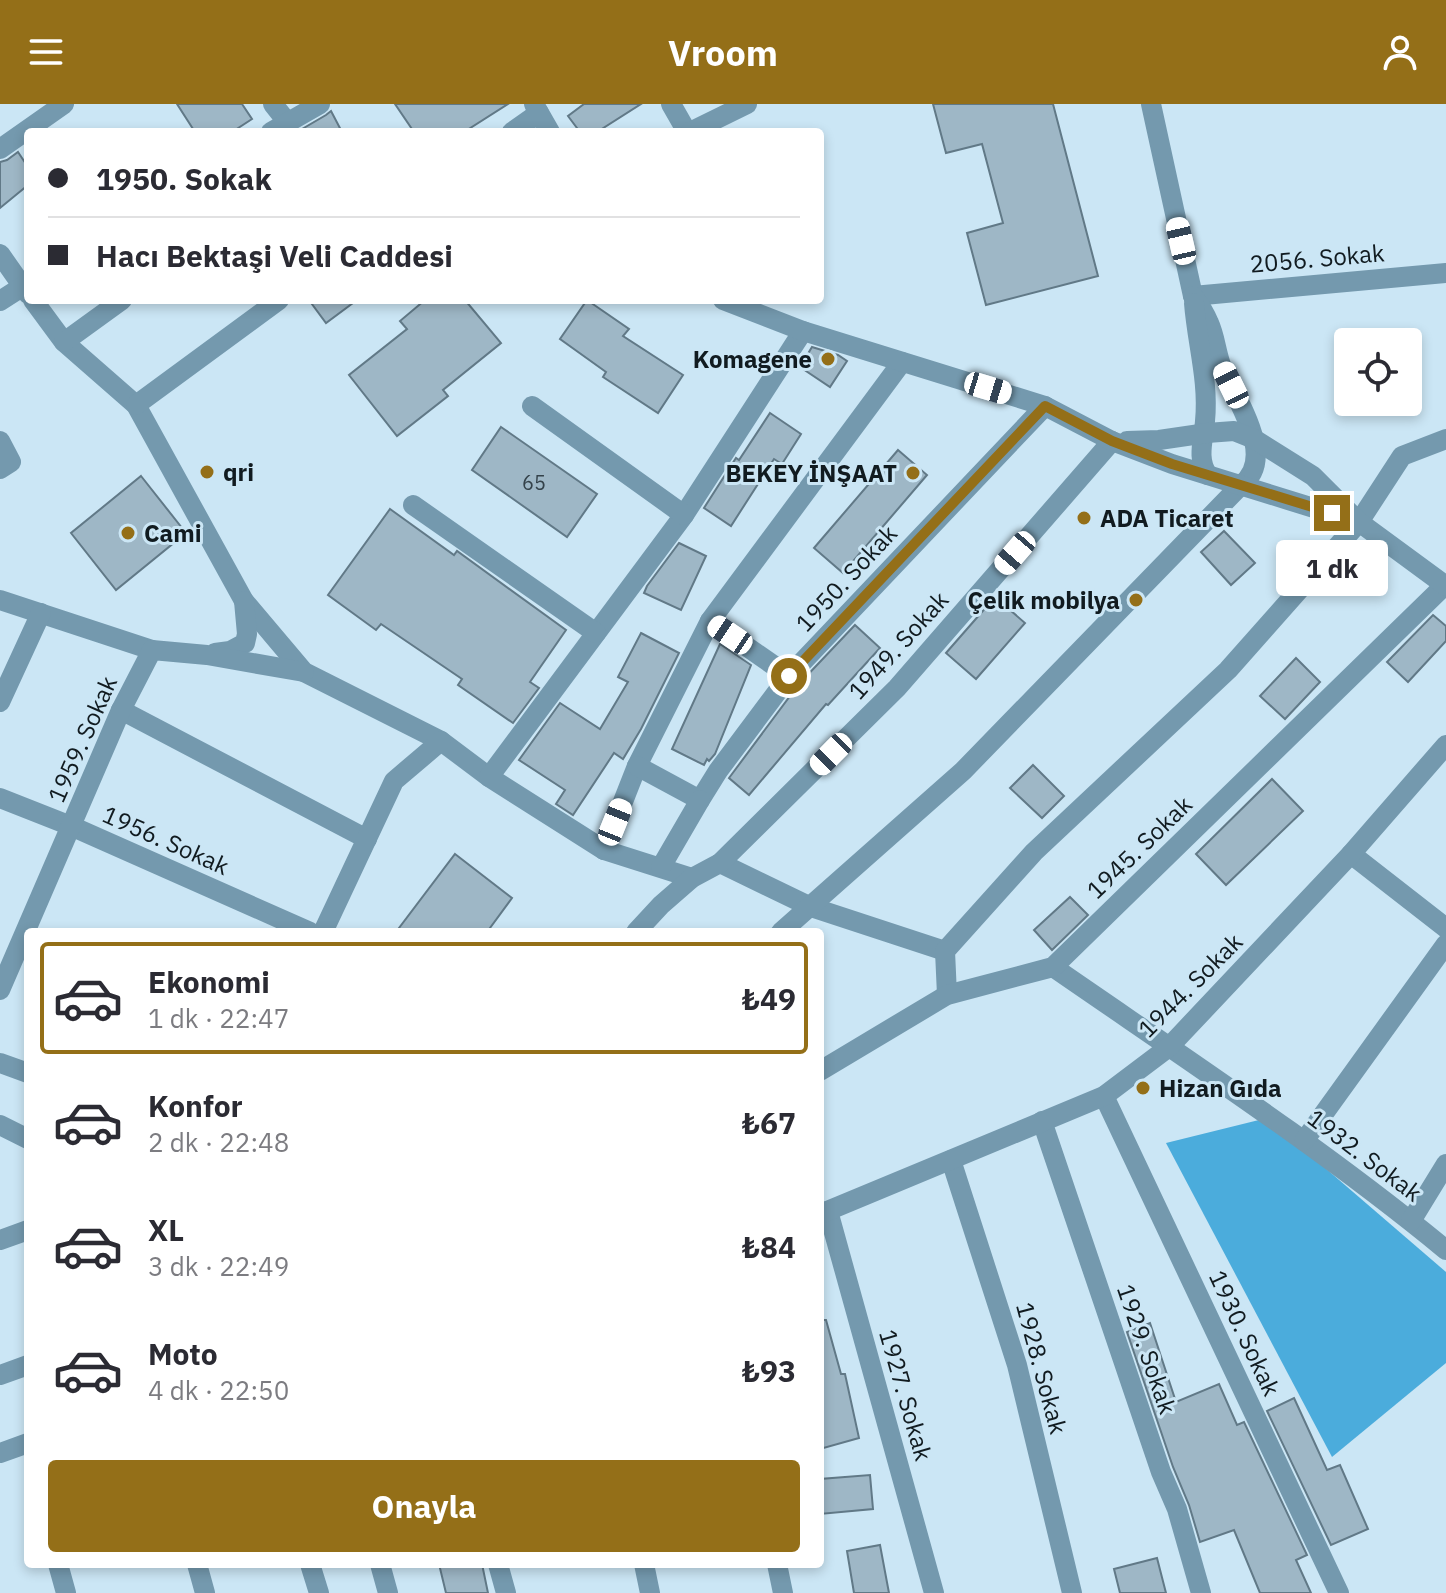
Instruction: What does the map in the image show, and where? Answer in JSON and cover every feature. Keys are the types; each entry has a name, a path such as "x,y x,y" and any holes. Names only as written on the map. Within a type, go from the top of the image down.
{"street":[{"path":"30,128 64,104"},
{"path":"273,104 280,127 320,104"},
{"path":"671,104 686,128"},
{"path":"697,128 747,104"},
{"path":"1151,104 1193,296 1205,376 1206,418 1201,453 1203,468 1208,475"},
{"path":"516,128 536,108 548,128"},
{"path":"0,149 24,132"},
{"path":"0,254 24,286"},
{"name":"2056. Sokak","path":"1193,296 1446,273"},
{"path":"0,301 24,292"},
{"path":"786,928 963,771 1247,480 1255,460 1250,425 1221,364 1209,322 1193,296"},
{"path":"37,304 64,342 136,405 244,601 304,672"},
{"path":"64,342 116,304"},
{"path":"136,405 274,304"},
{"path":"733,304 803,331 1045,406 1112,441 1359,522"},
{"path":"489,777 684,515 803,331"},
{"path":"604,850 637,766 710,621 902,362"},
{"path":"532,406 684,515"},
{"name":"1950. Sokak","path":"661,867 718,771 789,676 1045,406"},
{"path":"1112,441 1159,440 1234,431 1254,439 1313,476 1359,522 1446,586"},
{"path":"947,995 945,951 1034,852 1228,670 1359,522 1402,456 1446,439"},
{"path":"0,441 11,462 0,469"},
{"name":"1949. Sokak","path":"640,928 692,878 720,863 897,688 1112,441"},
{"path":"413,505 596,633"},
{"name":"1945. Sokak","path":"824,1069 947,995 1053,967 1446,586"},
{"path":"0,600 152,650 207,655 304,672 441,741 489,777 604,850 692,878"},
{"path":"207,655 230,651 245,643 244,601"},
{"path":"0,702 41,613"},
{"path":"710,621 789,676"},
{"name":"1959. Sokak","path":"31,928 121,710 152,650"},
{"path":"121,710 367,839"},
{"path":"325,928 394,781 441,741"},
{"name":"1944. Sokak","path":"824,1212 1104,1096 1169,1047 1351,854 1446,745"},
{"path":"637,766 700,800"},
{"name":"1956. Sokak","path":"0,798 71,826 301,928"},
{"path":"1351,854 1446,928"},
{"path":"720,863 811,907 945,951"},
{"path":"1304,1141 1446,944"},
{"name":"1959. Sokak","path":"0,990 24,946"},
{"name":"1932. Sokak","path":"1053,967 1304,1141 1446,1250"},
{"path":"0,1063 24,1072"},
{"name":"1930. Sokak","path":"1104,1096 1339,1593"},
{"name":"1929. Sokak","path":"1042,1121 1161,1472 1177,1509 1201,1593"},
{"path":"0,1125 24,1137"},
{"name":"1928. Sokak","path":"951,1160 1017,1365 1072,1593"},
{"path":"1411,1221 1446,1164"},
{"name":"1927. Sokak","path":"824,1212 934,1593"},
{"path":"0,1240 24,1231"},
{"path":"0,1375 24,1366"},
{"path":"0,1453 24,1446"},
{"path":"59,1568 66,1593"},
{"path":"198,1568 205,1593"},
{"path":"311,1568 319,1593"},
{"path":"381,1568 388,1593"},
{"path":"499,1568 506,1593"},
{"path":"645,1568 650,1593"},
{"path":"778,1568 783,1593"}],"shaded area":[{"path":"1267,1118 1446,1272 1446,1363 1332,1457 1166,1143"}],"building":[{"path":"177,104 242,104 252,119 238,128 192,128"},
{"path":"395,104 508,104 470,128 411,128"},
{"path":"584,104 641,104 603,128 577,128 568,116"},
{"path":"933,104 1053,104 1098,276 986,305 967,233 1003,223 982,144 946,153"},
{"path":"331,111 340,128 304,128"},
{"path":"18,152 24,161 24,188 0,208 0,162"},
{"path":"312,304 352,304 326,323"},
{"path":"420,304 468,304 501,343 443,390 448,396 397,436 349,375 407,329 400,321"},
{"path":"584,304 593,304 629,329 623,336 683,375 658,413 603,377 606,372 560,339"},
{"path":"812,347 847,361 830,387 800,367"},
{"path":"770,413 801,434 782,464 774,459 731,526 704,508"},
{"path":"501,427 597,494 567,537 472,470"},
{"path":"898,450 927,475 843,573 814,548"},
{"name":"Cami","path":"141,476 186,533 116,590 71,533"},
{"path":"390,509 454,555 457,551 566,630 530,682 539,688 513,723 458,685 462,679 381,624 376,630 328,595"},
{"path":"1224,531 1255,563 1231,585 1201,552"},
{"path":"679,543 706,556 681,610 644,593"},
{"path":"995,597 1025,623 976,679 946,653"},
{"path":"1433,615 1446,626 1446,641 1408,682 1387,662"},
{"path":"855,625 880,648 826,704 749,795 729,778 799,684"},
{"path":"641,633 679,653 623,759 614,753 573,815 556,804 565,790 519,760 560,703 600,729 628,682 618,677"},
{"path":"720,644 751,665 715,754 704,765 672,749"},
{"path":"1296,658 1320,682 1285,719 1260,696"},
{"path":"1033,765 1064,796 1042,818 1010,788"},
{"path":"1272,779 1303,811 1226,885 1196,854"},
{"path":"455,854 512,898 490,928 399,928"},
{"path":"1070,897 1088,915 1052,950 1034,930"},
{"path":"824,1320 841,1374 845,1374 859,1438 824,1448"},
{"path":"1150,1323 1176,1402 1219,1384 1237,1425 1244,1422 1307,1555 1296,1560 1311,1593 1260,1593 1234,1530 1200,1542 1127,1332"},
{"path":"1294,1398 1327,1470 1340,1465 1368,1529 1331,1545 1267,1411"},
{"path":"870,1475 873,1509 824,1514 824,1479"},
{"path":"880,1545 889,1593 854,1593 847,1551"},
{"path":"1157,1558 1166,1593 1120,1593 1114,1569"},
{"path":"440,1568 483,1568 488,1593 446,1593"}],"place":[{"name":"Komagene","path":"828,359"},
{"name":"qri","path":"207,472"},
{"name":"BEKEY İNŞAAT","path":"913,473"},
{"name":"ADA Ticaret","path":"1084,518"},
{"name":"Cami","path":"128,533"},
{"name":"Çelik mobilya","path":"1136,600"},
{"name":"Hizan Gıda","path":"1143,1088"}],"route":[{"path":"789,676 1045,406 1112,441 1172,464 1332,513"}]}
